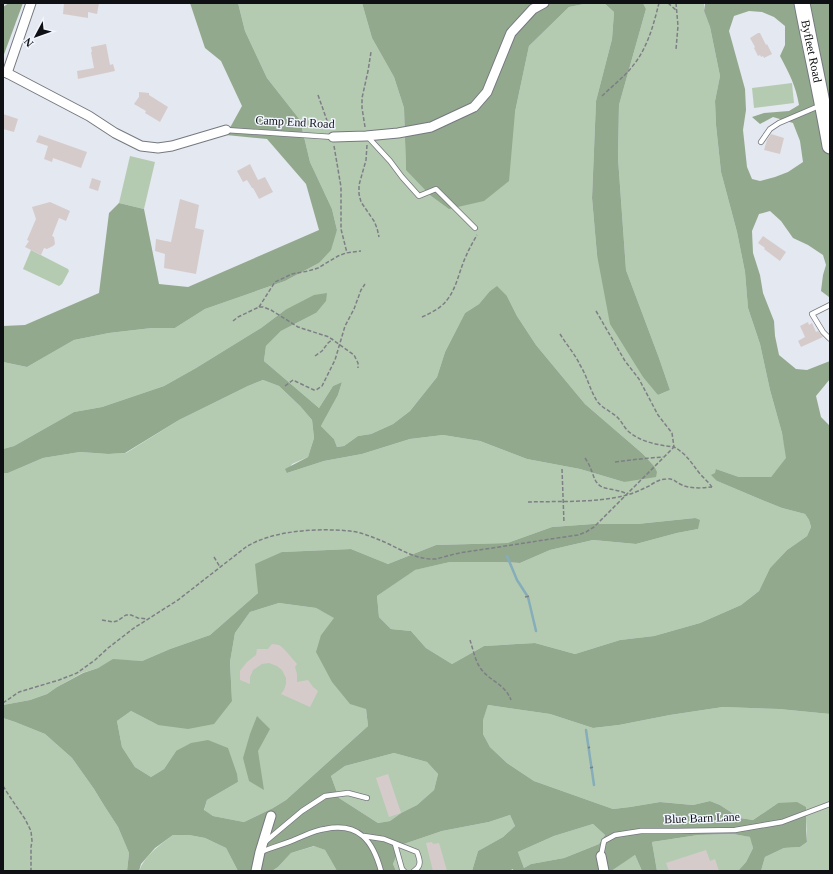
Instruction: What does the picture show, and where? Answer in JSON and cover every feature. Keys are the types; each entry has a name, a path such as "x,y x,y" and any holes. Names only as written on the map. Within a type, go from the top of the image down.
{"main road":[{"name":"Byfleet Road","path":"802,3 830,146"}],"street":[{"path":"5,72 31,3"},
{"name":"Camp End Road","path":"333,137 398,133 431,127 474,107 487,92 511,33 533,9 544,3"},
{"name":"Camp End Road","path":"5,72 89,116 115,133 141,146 158,148 172,146 226,130"},
{"path":"256,871 261,848 271,816"},
{"name":"Blue Barn Lane","path":"601,856 604,871"}],"lane":[{"path":"761,142 770,129 779,123 823,105"},
{"name":"Camp End Road","path":"226,130 333,137"},
{"path":"366,136 390,161 419,196 436,189 475,228"},
{"path":"830,305 812,314 823,332 830,339"},
{"path":"261,848 302,810 325,796 348,793 367,798"},
{"name":"Blue Barn Lane","path":"601,856 604,841 615,835 641,831 735,830 782,822 830,804"},
{"path":"261,848 298,839 312,832 324,829 344,828 353,830 364,836 384,839 417,852 420,866 414,871"},
{"path":"364,836 378,859 381,871"},
{"path":"395,844 402,869 404,871"}],"path":[{"path":"602,96 635,64 642,53 651,31 659,3"},
{"path":"668,3 676,10"},
{"path":"676,3 678,26 676,49"},
{"path":"371,52 362,98 366,136 366,160 359,185 359,194 361,202 374,221 379,237"},
{"path":"318,95 333,137 341,187 342,229 347,253"},
{"path":"422,317 440,307 447,300 454,288 467,253 477,234"},
{"path":"233,321 259,307 275,282 292,274 318,268 338,256 361,251"},
{"path":"285,386 293,380 314,390 322,386 335,360 345,326 354,310 361,290 365,284"},
{"path":"259,307 271,310 298,327 329,336 354,355 358,363 358,368"},
{"path":"596,311 639,379 658,416 672,433 674,447"},
{"path":"528,502 611,499 665,479 674,480 682,485 699,488 712,486 681,451 674,447 652,443 639,438 626,429 618,417 597,402 580,363 560,334"},
{"path":"315,356 333,339"},
{"path":"3,703 19,692 59,680 77,672 95,660 112,645 147,619 169,606 253,542 271,536 302,531 351,531 383,541 415,557 437,559 471,551 578,535 594,527 674,447"},
{"path":"615,462 650,457 663,457"},
{"path":"585,458 598,484 603,488 622,491 626,494"},
{"path":"562,469 564,523"},
{"path":"214,557 220,567"},
{"path":"526,597 530,596"},
{"path":"102,620 113,622 126,615 147,619"},
{"path":"470,640 480,668 506,690 512,700"},
{"path":"3,786 31,831 31,871"}],"green space":[{"path":"9,3 23,3 3,57 3,7"},
{"path":"190,3 238,3 245,31 267,78 300,120 310,162 332,209 337,230 331,250 319,263 285,281 205,309 175,328 152,328 109,333 74,340 27,367 3,362 3,326 25,325 99,293 109,213 119,203 144,209 159,284 188,287 319,230 306,184 267,139 226,135 242,106 221,61 205,48"},
{"path":"238,3 362,3 372,38 394,77 404,108 406,170 515,112 529,46 569,7 589,3 604,3 614,12 612,39 596,101 592,198 597,255 658,395 670,390 626,270 618,158 619,105 646,9 643,3 704,3 704,11 710,27 720,76 715,101 721,172 737,232 745,272 748,308 760,344 787,458 771,477 739,477 716,469 717,481 782,508 805,514 811,527 807,536 787,550 770,568 759,591 741,605 700,623 654,636 620,640 575,654 535,643 484,646 452,664 426,648 411,631 391,629 379,617 377,596 414,570 450,562 520,563 550,550 593,540 636,544 698,529 695,518 637,524 593,524 552,527 507,543 436,545 388,564 351,549 282,552 258,593 210,635 170,649 142,661 113,660 98,668 82,673 47,694 30,700 3,705 3,473 8,473 43,458 80,452 108,454 126,453 179,420 263,380 279,386 312,420 314,438 308,457 292,464 287,473 324,461 362,454 410,439 443,435 480,441 527,459 580,469 624,482 654,466 643,454 585,404 536,345 517,316 507,296 489,292 479,304 465,313 445,352 437,377 410,411 393,424 371,434 358,436 344,446 337,447 334,439 321,426 338,395 342,382 333,386 319,408 264,361 266,346 281,331 316,313 285,310 261,328 164,386 102,407 74,412 14,446 3,449 3,362 27,367 74,340 109,333 152,328 175,328 205,309 285,281 319,263 337,230 332,209 310,162 300,120 267,78 245,31"},
{"path":"362,3 589,3 569,7 529,46 515,112 509,181 484,201 449,209 430,195 406,170 404,108 394,77 372,38"},
{"path":"604,3 643,3 646,9 619,105 618,158 626,270 670,390 658,395 643,377 610,324 597,255 592,198 596,101 612,39 614,12"},
{"path":"830,3 830,297 821,291 826,265 823,255 808,245 793,238 781,221 770,211 759,214 752,231 753,253 760,275 763,293 774,321 779,355 796,369 807,370 830,361 830,379 816,396 821,417 830,426 830,714 779,709 723,707 593,728 550,714 488,705 483,720 483,734 490,747 507,763 534,781 613,809 660,802 693,805 710,801 720,805 740,818 753,820 778,803 797,802 806,807 807,842 800,847 784,848 765,857 761,871 738,871 746,862 753,848 750,837 733,834 698,835 652,842 657,871 642,871 635,855 611,871 515,871 512,869 511,871 472,871 478,851 503,837 515,826 510,815 489,822 442,831 401,845 393,864 396,871 337,871 325,850 314,846 291,853 278,867 272,871 238,871 226,848 205,838 189,835 173,835 155,848 141,864 139,871 127,871 129,853 118,827 72,758 45,734 3,718 3,705 30,700 47,694 83,673 98,668 113,659 142,661 170,649 210,635 258,593 255,564 282,552 351,549 388,564 436,545 507,543 552,527 593,524 637,524 695,518 700,520 698,529 636,544 593,540 550,550 520,563 450,562 415,570 377,596 379,617 391,629 411,631 426,648 452,664 484,646 535,643 575,654 620,640 654,636 700,623 741,605 759,591 770,568 787,550 807,536 811,527 805,514 782,508 762,500 717,481 711,475 715,473 716,469 739,477 771,477 786,458 782,433 770,390 760,344 748,308 745,272 737,232 721,172 715,101 720,76 710,27 704,11 705,4","holes":["749,11 762,12 774,17 785,26 785,45 780,56 798,98 799,105 789,111 764,113 752,117 760,124 773,117 793,123 800,141 803,162 788,172 760,181 752,179 747,167 743,130 746,110 745,89 729,31 734,16","279,603 316,608 334,618 321,635 316,652 332,682 350,704 366,709 368,726 286,800 244,822 213,816 204,810 207,800 238,782 237,774 228,748 208,740 191,743 176,751 164,769 151,777 135,767 122,747 117,721 131,711 158,725 188,729 214,724 232,701 230,662 235,633 250,612","394,753 427,762 438,774 434,790 417,805 401,813 390,821 378,823 339,798 331,776 345,766","593,824 605,835 599,844 564,858 531,864 524,868 518,852 554,836"]},
{"path":"792,83 794,103 754,108 752,88"},
{"path":"130,156 155,162 144,209 119,203"},
{"path":"31,250 68,269 69,271 62,284 59,286 23,269"},
{"path":"497,286 507,296 517,316 536,345 585,404 643,454 654,466 657,472 656,477 624,482 580,469 527,459 480,441 443,435 410,439 362,454 324,461 287,473 285,469 308,457 314,438 312,420 279,386 263,380 179,420 125,453 108,454 80,452 43,458 8,473 3,473 3,449 14,446 74,412 102,407 164,386 261,328 285,310 314,295 327,293 326,301 316,313 281,331 266,346 264,361 319,408 333,386 342,382 338,395 321,426 334,439 337,447 344,446 358,436 371,434 393,424 410,411 437,377 445,352 465,313 479,304 489,292"},
{"path":"279,603 316,608 335,618 321,635 366,709 368,726 286,800 273,808 244,822 213,816 204,811 207,800 238,782 176,751 164,769 151,777 135,767 122,747 117,721 131,711 158,725 232,701 230,662 235,633 250,612"},
{"path":"488,705 550,714 593,728 723,707 779,709 830,714 830,871 761,871 765,857 784,848 800,847 807,842 806,819 778,803 753,820 740,818 720,805 710,801 693,805 660,802 613,809 534,781 507,763 490,747 483,734 483,719"},
{"path":"257,716 270,729 258,751 264,790 249,781 243,758"},
{"path":"3,718 45,734 72,758 118,827 129,853 127,871 3,871"},
{"path":"394,753 427,762 438,774 434,790 417,805 401,813 390,821 378,823 339,798 331,776 345,766"},
{"path":"510,815 515,826 503,837 478,851 472,871 396,871 393,864 401,845 442,831 489,822"},
{"path":"593,824 605,835 599,844 564,858 531,864 524,868 518,852 554,836"},
{"path":"733,834 751,837 753,848 746,862 738,871 657,871 652,842 698,835"},
{"path":"173,835 189,835 205,838 226,848 238,871 139,871 149,855"},
{"path":"315,846 325,850 337,871 272,871 278,867 291,853"},
{"path":"635,855 642,871 611,871 612,869"}],"building":[{"path":"64,3 99,3 97,14 88,12 88,18 63,14"},
{"path":"760,33 772,54 764,58 760,55 758,56 750,38"},
{"path":"106,44 110,65 113,64 115,71 78,79 77,71 94,68 91,47"},
{"path":"139,92 149,93 149,95 168,107 160,122 134,104 139,97"},
{"path":"3,114 18,119 14,132 3,129"},
{"path":"771,134 784,138 780,154 764,150 767,140"},
{"path":"39,135 87,152 81,168 53,158 52,162 44,159 48,146 36,142"},
{"path":"250,164 258,180 265,177 273,192 259,199 247,180 243,182 237,171"},
{"path":"92,178 101,181 98,191 89,188"},
{"path":"180,199 199,205 195,228 204,230 196,274 164,268 165,254 155,251 156,239 171,242"},
{"path":"50,202 70,211 66,221 59,218 52,236 54,237 55,244 47,249 44,248 41,255 25,247 29,241 27,240 36,219 32,207"},
{"path":"763,236 786,252 780,261 758,243"},
{"path":"808,322 809,325 812,323 816,332 818,331 823,337 801,347 798,341 805,337 800,326"},
{"path":"272,644 279,645 284,649 297,664 295,667 297,682 308,680 318,691 310,707 281,694 286,684 286,678 282,670 277,666 269,663 262,664 253,670 250,677 250,684 240,680 240,671 247,662 256,655 257,649 268,649"},
{"path":"388,774 401,813 389,817 376,778"},
{"path":"432,842 433,844 439,843 447,871 433,871 426,843"},
{"path":"706,850 710,861 715,859 719,871 669,871 666,863"}],"waterway":[{"path":"507,556 517,580 528,597 536,631"},
{"path":"586,730 594,785"}]}
